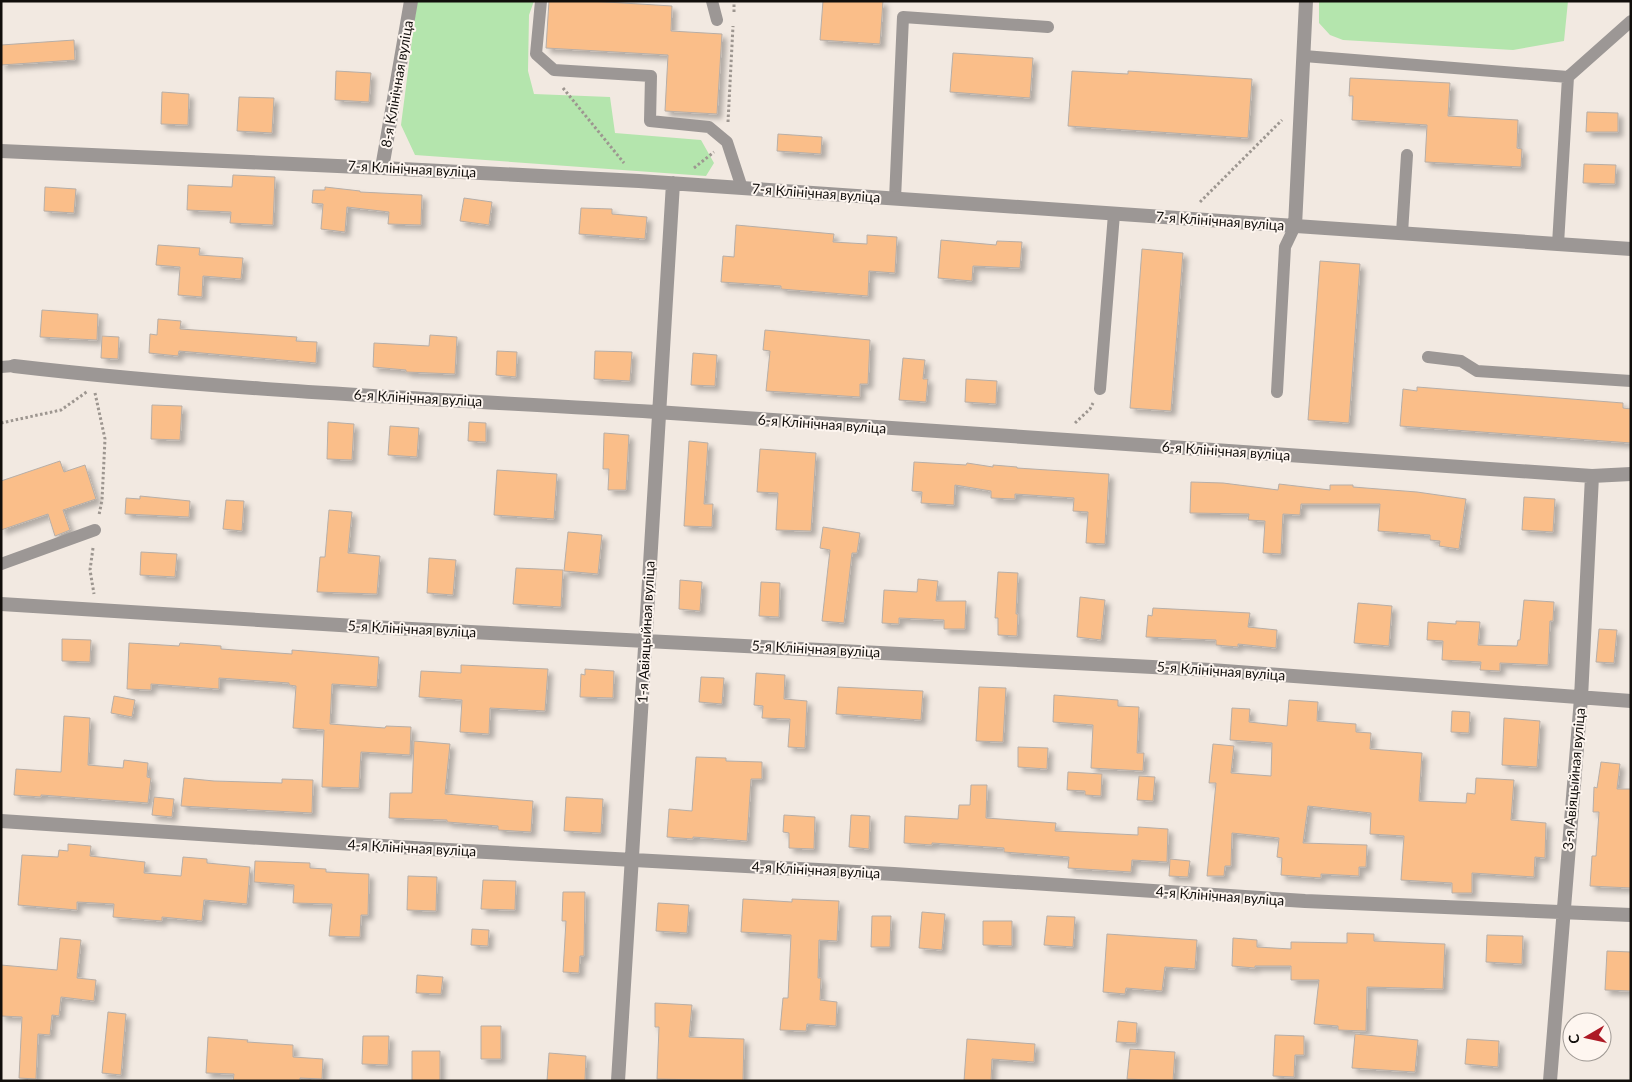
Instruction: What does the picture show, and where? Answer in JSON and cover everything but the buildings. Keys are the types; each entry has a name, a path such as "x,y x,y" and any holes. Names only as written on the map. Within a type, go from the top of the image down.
{"street":[{"name":"8-я Клінічная вуліца","path":"382,168 411,1"},
{"path":"1295,226 1306,1"},
{"name":"7-я Клінічная вуліца","path":"1,151 673,183 1631,249"},
{"name":"1-я Авіяцыйная вуліца","path":"618,1081 634,860 657,412 673,183"},
{"name":"6-я Клінічная вуліца","path":"7,367 214,386 657,412 1592,476 1631,474"},
{"name":"3-я Авіяцыйная вуліца","path":"1550,1081 1562,911 1581,698 1592,476"},
{"name":"5-я Клінічная вуліца","path":"1,604 372,627 1211,670 1631,701"},
{"name":"4-я Клінічная вуліца","path":"1,821 428,849 894,874 1305,901 1631,915"}],"lane":[{"path":"541,1 536,54 554,70 651,76 650,121 709,127 727,142 742,188"},
{"path":"712,1 717,20"},
{"path":"895,199 903,17 1048,27"},
{"path":"1558,244 1568,77 1631,21"},
{"path":"1304,56 1568,77"},
{"path":"1402,233 1407,155"},
{"path":"1100,389 1114,214"},
{"path":"1277,392 1285,246 1295,226"},
{"path":"1428,356 1461,361 1477,371 1631,382"},
{"path":"1,564 95,530"}],"path":[{"path":"673,183 727,142 734,1"},
{"path":"560,84 639,181"},
{"path":"1184,218 1302,100"},
{"path":"1,423 61,410 94,388 105,439 102,500 95,530 90,570 96,609"},
{"path":"1080,420 1090,409"}],"green space":[{"path":"417,1 534,1 529,15 528,71 534,94 610,97 615,133 701,140 714,163 706,176 415,155 401,125"},
{"path":"1319,1 1568,1 1564,41 1513,50 1343,40 1330,35 1319,23"}]}
